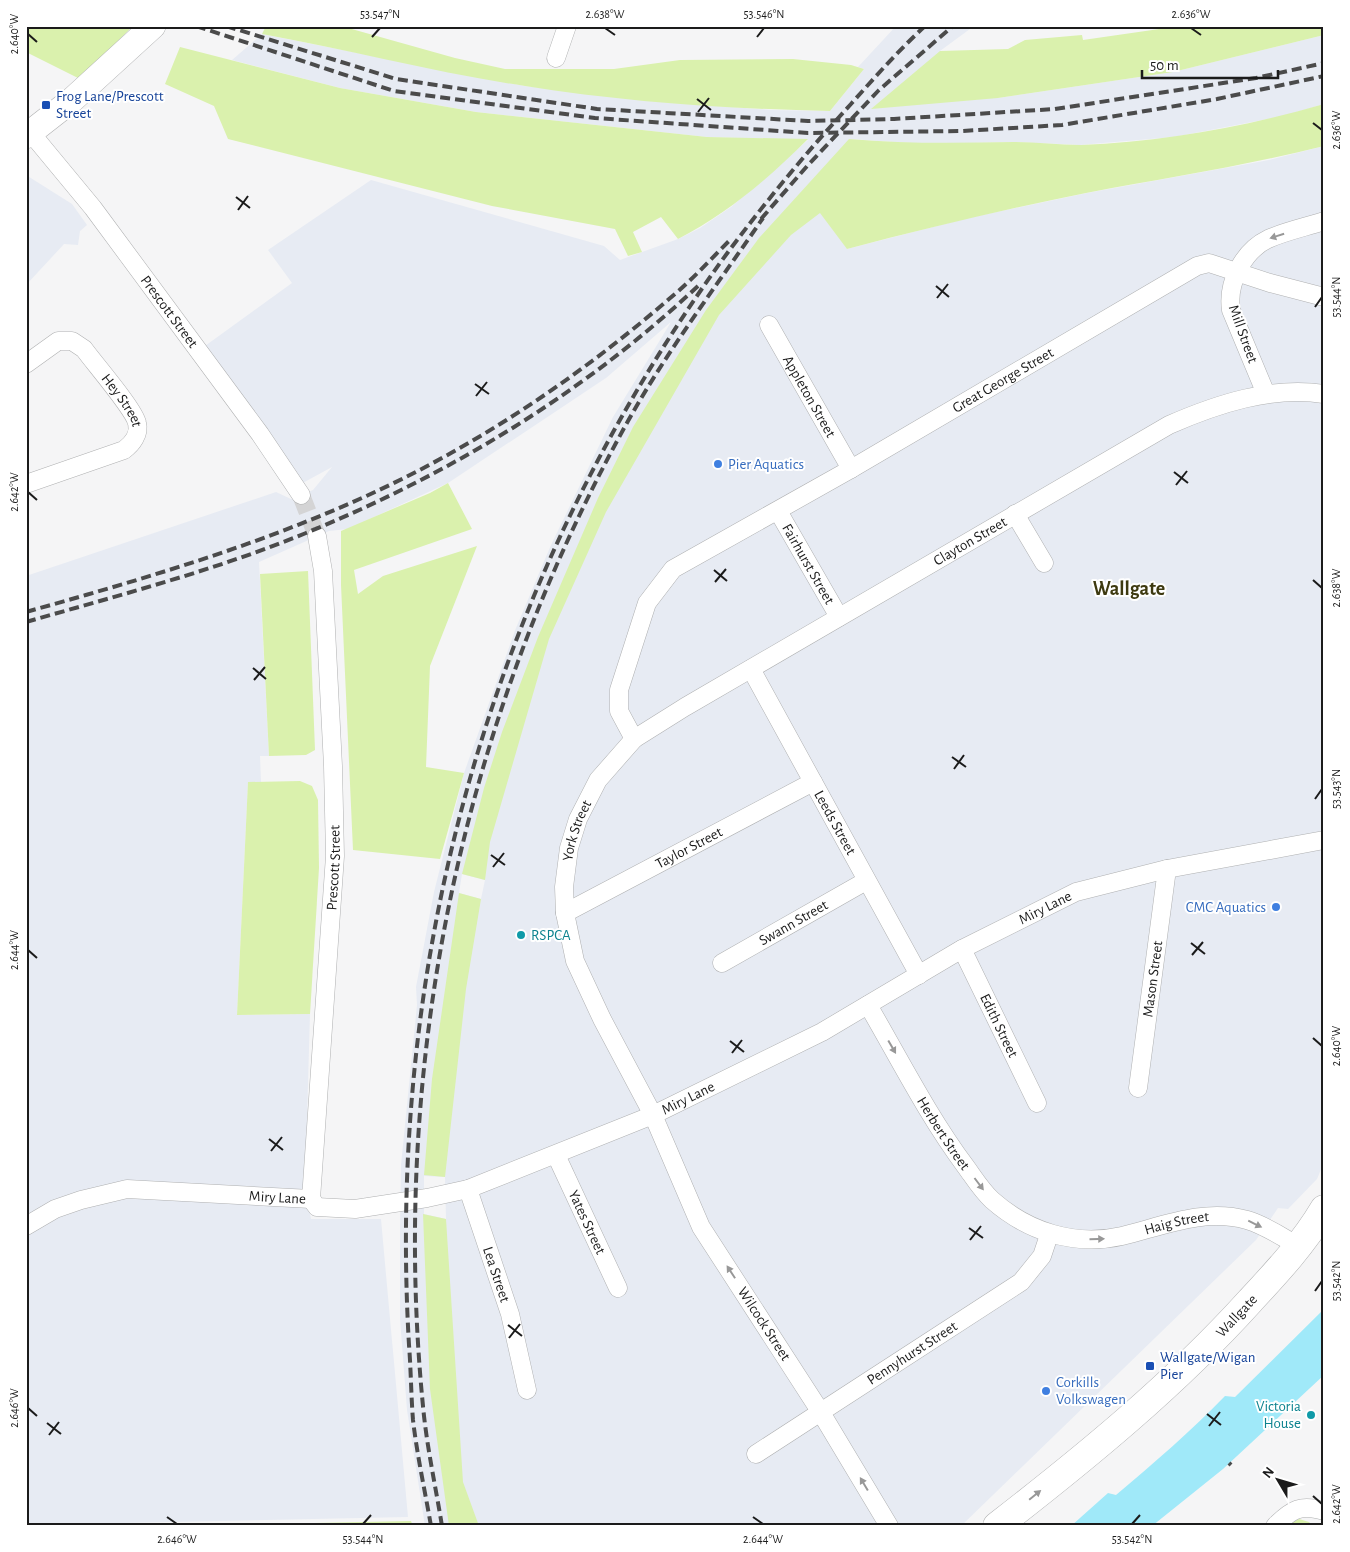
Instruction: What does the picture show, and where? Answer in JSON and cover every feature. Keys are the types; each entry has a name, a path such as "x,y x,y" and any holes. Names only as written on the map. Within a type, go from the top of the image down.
{"highway":[{"name":"Wallgate","path":"997,1526 1087,1453 1185,1368 1239,1314 1298,1246 1324,1210"}],"street":[{"path":"28,135 72,100 154,26"},
{"path":"556,58 566,27"},
{"name":"Prescott Street","path":"28,135 93,208 264,441 301,495"},
{"path":"1237,272 1256,248 1268,240 1324,221"},
{"name":"Great George Street","path":"634,739 619,711 623,674 647,603 665,578 680,564 851,469 1197,266 1209,263 1324,297"},
{"name":"Mill Street","path":"1237,272 1230,298 1231,310 1266,394"},
{"name":"Appleton Street","path":"769,325 851,469"},
{"name":"Hey Street","path":"26,364 58,341 76,343 84,349 132,414 138,428 134,440 124,450 26,484"},
{"name":"Clayton Street","path":"634,739 750,669 1169,425 1199,412 1266,394 1324,394"},
{"name":"Fairhurst Street","path":"778,511 839,617"},
{"path":"1015,514 1044,563"},
{"name":"Prescott Street","path":"311,1199 335,856 333,766 323,571 317,536"},
{"name":"Leeds Street","path":"750,669 918,975"},
{"name":"York Street","path":"634,739 598,780 578,819 564,871 565,913 575,961 602,1019 653,1115"},
{"name":"Taylor Street","path":"565,913 813,782"},
{"name":"Miry Lane","path":"26,1226 55,1209 81,1200 127,1189 311,1199 318,1207 355,1209 427,1198 468,1189 653,1115 822,1032 962,948 1076,892 1167,869 1324,840"},
{"name":"Mason Street","path":"1138,1088 1167,869"},
{"name":"Swann Street","path":"722,963 866,881"},
{"name":"Edith Street","path":"962,948 1036,1103"},
{"name":"Herbert Street","path":"868,1005 926,1110 990,1199 1014,1217 1049,1235"},
{"name":"Wilcock Street","path":"653,1115 701,1227 820,1411 889,1526"},
{"name":"Yates Street","path":"556,1155 618,1288"},
{"name":"Lea Street","path":"468,1189 510,1314 527,1390"},
{"name":"Haig Street","path":"1049,1235 1096,1240 1125,1236 1202,1215 1226,1216 1249,1220 1298,1246"},
{"name":"Pennyhurst Street","path":"756,1454 1021,1282 1042,1256 1049,1235"},
{"path":"1275,1526 1294,1510 1308,1506 1324,1511"}],"shaded area":[{"path":"896,26 974,26 940,51 998,98 1173,72 1324,35 1324,104 1284,116 1174,137 1080,145 1015,142 926,144 850,139 847,249 968,218 1087,193 1269,160 1324,146 1324,1162 1317,1179 1288,1209 1278,1208 1256,1240 961,1526 425,1526 407,1410 400,1319 400,1227 401,1165 417,1005 416,987 434,892 464,773 516,628 551,545 613,417 671,322 606,378 448,483 348,529 329,531 259,562 269,756 260,756 261,782 248,783 237,1015 310,1014 305,1189 311,1219 381,1219 408,1517 26,1525 26,576 276,492 291,499 313,490 332,467 299,485 205,346 292,283 268,250 371,180 604,246 620,260 678,239 700,228 731,207 808,140 707,137 476,112 340,88 232,60 262,34 525,86 678,103 771,110 830,111 864,69 858,67","holes":["462,874 485,880 481,899 459,893","424,1176 445,1177 446,1219 424,1214"]},
{"path":"26,175 72,204 87,225 80,231 78,245 64,244 26,285"}],"green space":[{"path":"26,26 133,26 80,79 26,52"},
{"path":"266,26 341,26 455,58 505,69 614,69 680,60 793,59 851,65 864,69 830,111 677,104 563,92 459,75 262,34"},
{"path":"1180,26 1324,26 1324,35 1173,72 998,98 871,109 940,51 1008,49 1025,40 1082,35 1083,40"},
{"path":"180,47 340,88 476,112 707,137 808,139 747,194 714,218 678,239 661,217 633,232 642,252 628,256 615,229 492,206 228,139 214,106 165,84"},
{"path":"1324,104 1324,146 1235,166 1086,193 937,226 847,249 820,213 791,235 719,315 606,512 549,639 490,842 485,880 462,874 484,788 502,732 538,637 598,498 633,427 706,310 759,238 849,139 890,142 1013,142 1081,145 1142,141 1204,132 1264,120"},
{"path":"448,483 472,529 354,570 358,594 383,576 477,546 430,666 426,767 464,773 440,859 353,850 341,585 341,531 430,493"},
{"path":"308,571 315,750 306,755 269,756 260,574"},
{"path":"300,781 312,786 318,800 319,868 310,1014 237,1015 248,782"},
{"path":"459,893 481,899 466,989 445,1177 424,1175 432,1079"},
{"path":"423,1214 446,1219 463,1482 479,1526 449,1526 430,1389"},
{"path":"1299,1519 1309,1522 1313,1526 1286,1526"},
{"path":"411,1521 413,1526 176,1526"}],"water":[{"path":"1324,1309 1324,1375 1223,1469 1152,1526 1071,1526 1108,1493 1116,1495 1172,1447 1225,1396 1235,1397"}],"tunnel":[{"path":"301,495 317,536"}],"railway":[{"path":"196,26 394,91 595,118 808,133 962,131 1062,125 1217,99 1324,76"},
{"path":"226,26 396,79 597,109 808,121 894,119 1055,109 1256,78 1324,63"},
{"path":"431,1526 413,1420 409,1345 406,1200 416,1057 437,916 470,777 515,643 572,512 640,385 720,263 767,202 834,123 887,64 925,26"},
{"path":"761,219 808,165 879,90 953,26"},
{"path":"442,1526 424,1416 416,1287 417,1158 428,1030 449,903 480,778 520,656 570,536 643,395 763,218"},
{"path":"26,612 135,580 243,545 349,504 401,480 480,436 564,382 644,321 677,292 730,240"},
{"path":"26,622 238,559 306,533 412,485 513,428 562,396 654,325 698,286"}],"place":[{"name":"Frog Lane/Prescott Street","path":"46,105"},
{"name":"Pier Aquatics","path":"718,464"},
{"name":"CMC Aquatics","path":"1276,907"},
{"name":"RSPCA","path":"521,935"},
{"name":"Wallgate/Wigan Pier","path":"1150,1366"},
{"name":"Corkills Volkswagen","path":"1046,1391"},
{"name":"Victoria House","path":"1311,1415"}],"district":[{"name":"Wallgate","path":"1129,589"}]}
